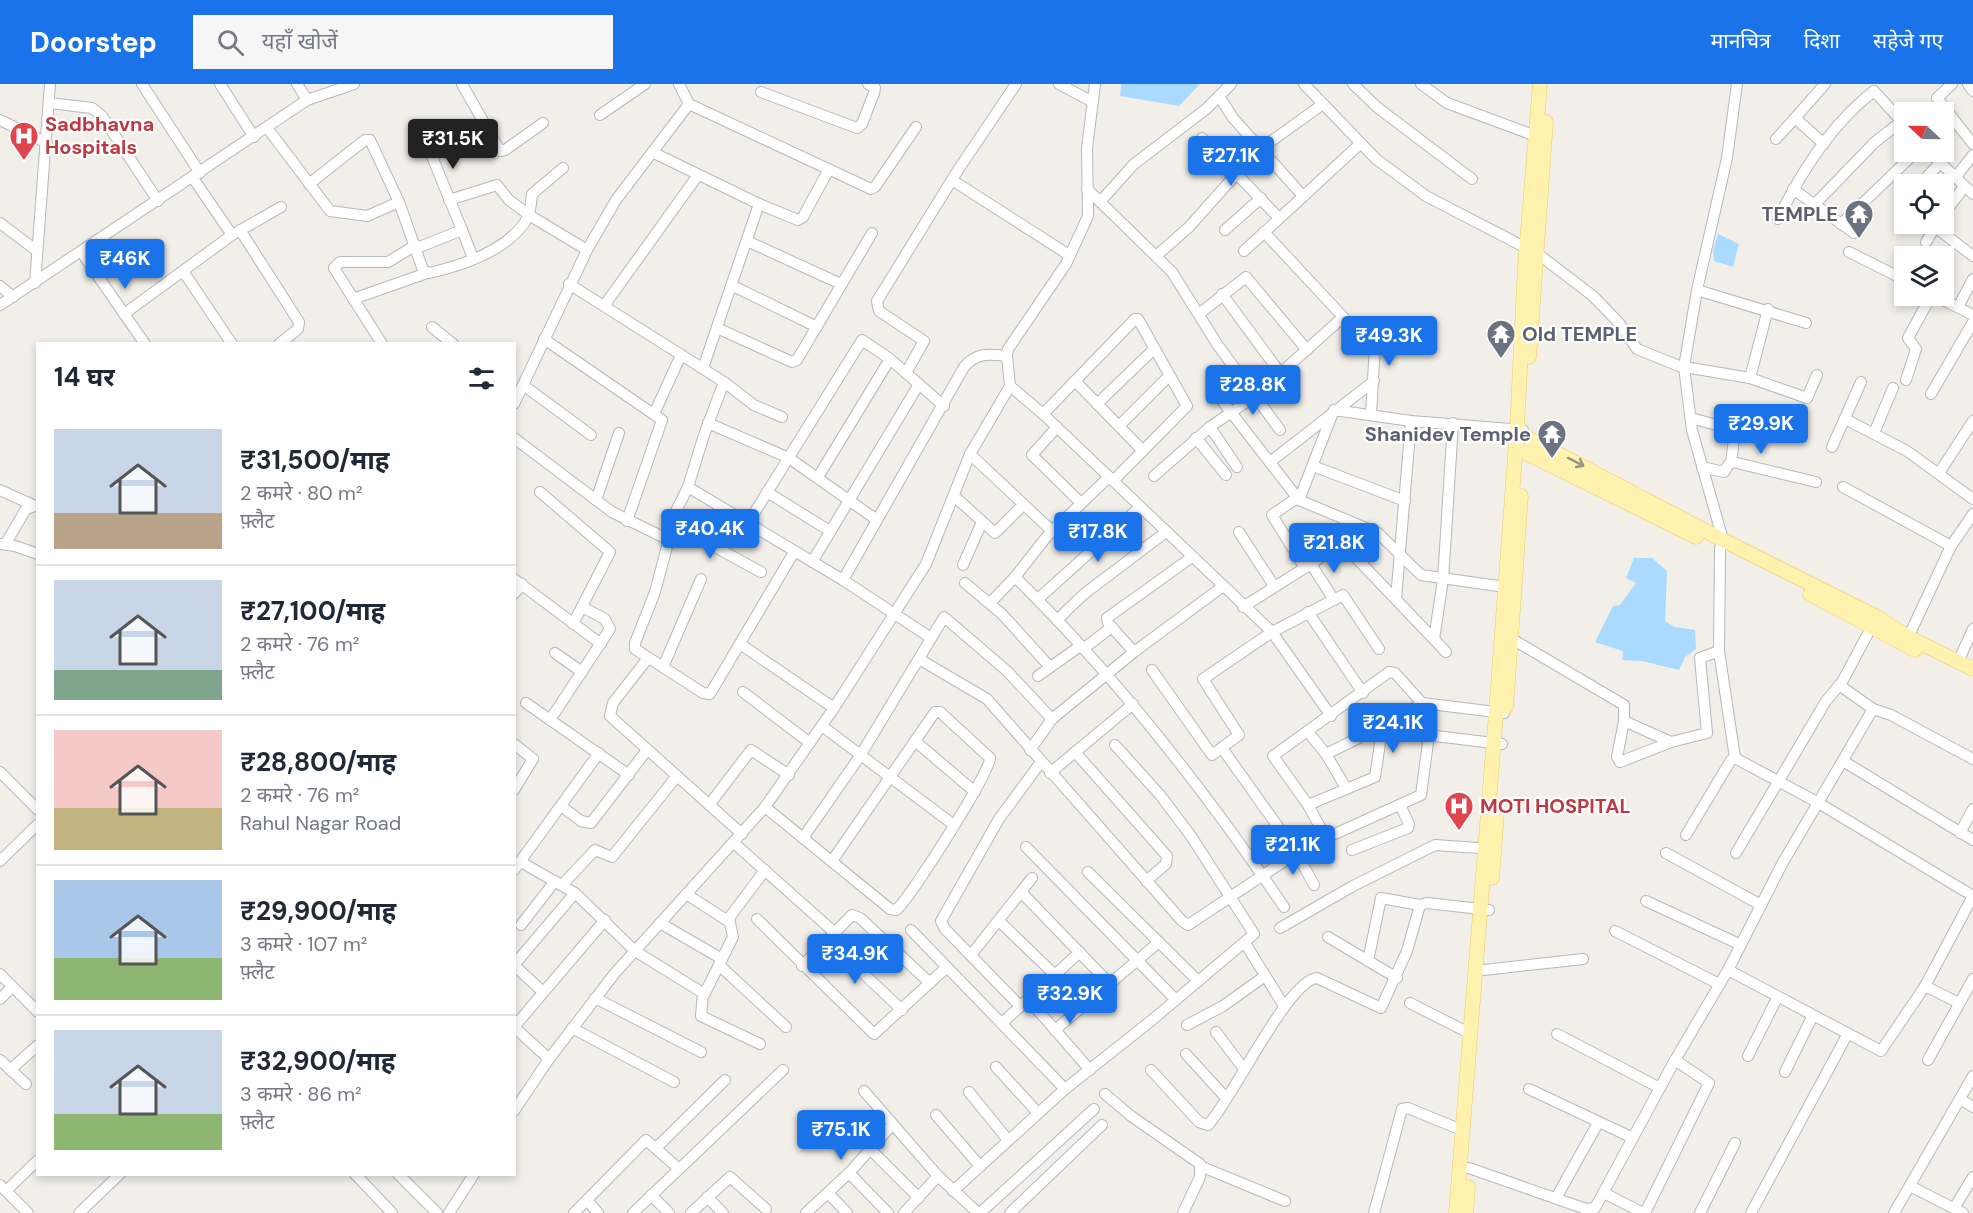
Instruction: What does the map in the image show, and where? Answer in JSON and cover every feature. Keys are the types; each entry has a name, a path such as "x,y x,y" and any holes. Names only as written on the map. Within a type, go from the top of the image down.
{"main road":[{"path":"1456,1213 1470,1034 1484,910 1501,713 1522,432 1540,84"},
{"path":"1532,251 1548,84"},
{"path":"1501,713 1512,639 1510,587 1524,452 1522,432"},
{"path":"1522,432 1721,544"},
{"path":"1524,452 1721,544 1874,622 1973,679"},
{"path":"1906,641 1973,669"},
{"path":"1466,1213 1484,970 1484,910"}],"street":[{"path":"35,283 50,84"},
{"path":"142,84 197,176 299,322 298,329 282,342"},
{"path":"220,84 254,138"},
{"path":"297,84 307,100"},
{"path":"0,305 268,129 307,100 354,84"},
{"path":"462,84 495,147 502,151 543,123"},
{"path":"600,115 645,84"},
{"path":"679,84 689,104 873,189 916,127"},
{"path":"761,92 856,128 862,124 876,88 868,84"},
{"path":"906,373 924,340 879,311 877,301 952,180 1016,84"},
{"path":"1059,84 1093,102"},
{"path":"516,1108 595,998 742,834 789,776 926,564 970,454 1010,386 1008,348 1069,255 1088,216 1087,148 1095,84"},
{"path":"1100,202 1133,165 1231,84"},
{"path":"1304,84 1376,159 1426,196 1532,251 1593,296 1619,323 1637,349 1682,366 1750,378 1807,399 1817,375"},
{"path":"1353,84 1378,108 1472,179"},
{"path":"1421,84 1447,103 1536,136"},
{"path":"1736,758 1719,651 1721,544 1691,418 1682,366 1727,158 1737,84"},
{"path":"1776,139 1825,84"},
{"path":"1952,84 1936,98 1973,144"},
{"path":"1968,84 1973,91"},
{"path":"1778,219 1793,189 1824,144 1872,88 1894,112"},
{"path":"1219,96 1233,118 1262,147 1303,196"},
{"path":"49,103 92,108 102,116 158,201"},
{"path":"591,435 519,389 569,284 616,200 689,104"},
{"path":"1156,256 1189,227 1262,147 1323,104"},
{"path":"1796,117 1824,144"},
{"path":"0,120 46,143"},
{"path":"268,129 330,211 367,216 399,202"},
{"path":"1814,205 1875,142 1894,130"},
{"path":"473,258 429,149 488,132"},
{"path":"1202,138 1279,218"},
{"path":"309,184 367,139 373,143 399,202 423,270 427,273"},
{"path":"1244,251 1361,143"},
{"path":"654,153 759,204 799,220 829,169"},
{"path":"1955,178 1973,155"},
{"path":"1841,224 1906,162"},
{"path":"1930,174 1940,163 1968,191 1954,204"},
{"path":"510,201 532,194 563,168"},
{"path":"604,306 698,175"},
{"path":"952,180 1069,255"},
{"path":"449,200 494,184 501,188 510,201 529,215 587,250"},
{"path":"1087,189 1172,272 1280,430"},
{"path":"1793,189 1854,234"},
{"path":"353,299 473,258 513,238 529,215 532,194"},
{"path":"1225,230 1261,198"},
{"path":"703,368 733,286 759,204"},
{"path":"124,314 236,233 281,207"},
{"path":"0,223 37,251"},
{"path":"379,342 334,270 338,262 388,262 416,247 462,230"},
{"path":"1264,232 1345,319 1374,343 1371,415"},
{"path":"717,328 792,362 800,358 872,233"},
{"path":"1926,242 1931,234"},
{"path":"1947,234 1973,256"},
{"path":"747,241 841,284"},
{"path":"1849,252 1894,274"},
{"path":"82,253 144,342"},
{"path":"183,271 231,342"},
{"path":"1199,314 1242,278 1248,278 1307,350"},
{"path":"1958,307 1973,279"},
{"path":"569,284 703,368 754,405 782,417"},
{"path":"0,286 13,297"},
{"path":"733,286 817,327"},
{"path":"1697,290 1768,309 1806,323"},
{"path":"1222,294 1281,374"},
{"path":"1954,305 1973,315"},
{"path":"1906,380 1916,349 1908,338 1925,306"},
{"path":"1750,378 1768,309"},
{"path":"990,603 1015,577 1052,531 1081,503 1143,451 1187,406 1139,320 1135,319 1043,414"},
{"path":"1154,476 1196,438 1255,396 1341,319 1345,319"},
{"path":"1931,394 1973,322"},
{"path":"432,327 451,342"},
{"path":"544,339 662,420 662,426 627,521"},
{"path":"748,523 862,340 890,359 944,406"},
{"path":"1097,404 1154,349"},
{"path":"843,580 970,360 983,354 1007,356"},
{"path":"654,414 681,355"},
{"path":"818,477 890,359"},
{"path":"1119,426 1169,376"},
{"path":"1269,462 1374,381"},
{"path":"724,382 673,524 655,592 635,643 636,650 703,693 710,694 794,552"},
{"path":"1076,382 1143,451"},
{"path":"1832,447 1861,382"},
{"path":"812,562 919,384"},
{"path":"1010,386 1058,427 1222,587 1272,632 1331,716"},
{"path":"1874,433 1893,388"},
{"path":"1213,389 1298,499 1378,533 1421,575 1443,580 1510,587"},
{"path":"1334,410 1411,421 1453,423 1522,432"},
{"path":"1334,410 1298,499 1272,515 1334,600"},
{"path":"1691,418 1735,430 1731,463 1725,472 1702,467"},
{"path":"1845,419 1907,451 1973,499"},
{"path":"1396,599 1411,421"},
{"path":"1939,473 1973,421"},
{"path":"708,423 789,458 878,520"},
{"path":"1434,639 1443,580 1453,423"},
{"path":"1058,427 1032,455 1081,503"},
{"path":"1210,427 1237,467"},
{"path":"596,500 619,434"},
{"path":"1196,438 1226,475"},
{"path":"516,440 627,521 669,540"},
{"path":"970,454 1052,531"},
{"path":"1731,463 1816,482"},
{"path":"1313,466 1405,501"},
{"path":"688,487 843,580 932,638"},
{"path":"1843,487 1951,546"},
{"path":"0,490 35,505"},
{"path":"540,492 610,552 573,624"},
{"path":"767,492 830,531"},
{"path":"954,496 995,533 1023,505"},
{"path":"35,505 22,514 3,544 36,553"},
{"path":"1038,599 1140,507"},
{"path":"1906,641 1951,546 1973,514"},
{"path":"963,565 982,522"},
{"path":"673,524 760,572"},
{"path":"1243,607 1308,566 1363,527"},
{"path":"1057,620 1084,594 1166,531"},
{"path":"1239,532 1274,586"},
{"path":"1342,543 1446,652"},
{"path":"1134,652 1107,621 1108,616 1192,557"},
{"path":"1015,577 1082,647 1176,756 1284,907"},
{"path":"663,667 701,579"},
{"path":"518,581 601,644"},
{"path":"965,583 990,603 1050,667"},
{"path":"1030,750 1052,719 1134,652 1222,587"},
{"path":"1152,670 1212,755 1239,735 1203,679 1272,632 1342,595 1379,649"},
{"path":"550,720 610,629 608,622 582,607"},
{"path":"1308,612 1363,693"},
{"path":"803,838 860,756 944,617 1007,671 1052,719"},
{"path":"1736,853 1826,700 1839,685 1874,622"},
{"path":"1038,676 1112,627"},
{"path":"1958,662 1973,630"},
{"path":"1512,639 1624,705 1624,721 1617,757 1620,762 1671,742 1707,733 1700,658 1719,651"},
{"path":"740,644 834,708"},
{"path":"555,653 582,672"},
{"path":"648,658 609,712 615,722 742,834"},
{"path":"919,659 987,699 1146,881 1188,925 1296,852 1422,794 1429,735"},
{"path":"1326,838 1308,805 1274,756 1363,693 1386,673 1393,672 1422,703"},
{"path":"1839,685 1873,709 1892,715 1973,759"},
{"path":"742,692 810,743"},
{"path":"526,703 629,775"},
{"path":"1326,754 1379,729 1422,703 1501,713"},
{"path":"1050,773 1133,704"},
{"path":"1469,1168 1593,1210 1675,1060 1728,970 1739,944 1817,802 1873,709"},
{"path":"765,807 890,909 896,910 954,825 991,761 940,712 935,712 832,861"},
{"path":"1624,721 1671,742"},
{"path":"822,726 954,825"},
{"path":"1379,729 1498,743"},
{"path":"1308,805 1375,777 1379,729"},
{"path":"1308,732 1326,754 1346,788"},
{"path":"915,741 975,792"},
{"path":"516,746 533,759 516,787"},
{"path":"953,1191 1065,1089 1252,937 1253,931 1160,795 1115,746"},
{"path":"1222,748 1296,852 1314,885"},
{"path":"561,806 581,821 591,823 647,750"},
{"path":"709,805 752,750 789,776"},
{"path":"1075,752 1167,856 1166,864 1146,881"},
{"path":"600,753 518,866 559,883 575,893 635,951 704,995"},
{"path":"1728,970 1777,999 1878,1051 1883,1050 1925,986 1973,896 1817,802 1736,758"},
{"path":"1686,835 1731,760 1736,758"},
{"path":"1843,760 1973,840"},
{"path":"1041,762 999,819 941,921 945,929 971,955 1055,1030 1090,1070"},
{"path":"0,772 36,808"},
{"path":"521,925 559,883 595,850 612,857 677,776"},
{"path":"1352,850 1408,828 1409,824 1400,806"},
{"path":"1960,832 1973,809"},
{"path":"1363,823 1371,842"},
{"path":"0,844 4,857 36,826"},
{"path":"734,843 831,935 902,1010"},
{"path":"1280,928 1353,886 1435,845 1489,848"},
{"path":"1026,847 1136,962 1176,1000"},
{"path":"1666,853 1761,905"},
{"path":"728,921 765,870"},
{"path":"1088,872 1198,981"},
{"path":"971,955 1032,878"},
{"path":"1021,892 1110,984"},
{"path":"516,963 575,893"},
{"path":"686,894 728,921 733,937 704,995 701,1016 760,1044"},
{"path":"1368,961 1381,898 1484,910"},
{"path":"1646,901 1739,944"},
{"path":"1151,1070 1202,1124 1211,1122 1284,1006 1313,978 1381,1008 1396,978 1420,904"},
{"path":"802,966 849,916 857,916 930,983"},
{"path":"757,919 871,1033 879,1032 947,967"},
{"path":"516,1025 605,920"},
{"path":"999,921 1054,974"},
{"path":"660,923 721,962 786,1026"},
{"path":"911,930 1065,1089"},
{"path":"1615,931 1719,984"},
{"path":"1328,937 1396,978"},
{"path":"1055,1030 1159,942"},
{"path":"1245,944 1284,1006"},
{"path":"1002,1023 1080,952"},
{"path":"1484,970 1583,959"},
{"path":"516,967 543,992"},
{"path":"0,974 36,1010"},
{"path":"1187,1025 1223,1006 1266,976"},
{"path":"1928,1060 1973,979"},
{"path":"1925,986 1959,1003"},
{"path":"0,999 12,987"},
{"path":"595,998 701,1052"},
{"path":"1748,1056 1777,999"},
{"path":"1410,1003 1470,1034"},
{"path":"1785,1072 1812,1017"},
{"path":"572,1028 674,1082"},
{"path":"516,1029 549,1059"},
{"path":"1216,1032 1244,1069"},
{"path":"1557,1034 1660,1088"},
{"path":"1751,1213 1847,1035"},
{"path":"10,1070 36,1047"},
{"path":"1186,1054 1226,1098"},
{"path":"0,1059 26,1084"},
{"path":"1604,1193 1644,1213 1709,1083 1675,1060"},
{"path":"996,1067 1038,1113"},
{"path":"640,1211 678,1168 783,1070"},
{"path":"1894,1213 1973,1076"},
{"path":"657,1147 725,1080"},
{"path":"1529,1089 1633,1138"},
{"path":"864,1091 938,1176 979,1213 1094,1109"},
{"path":"969,1092 1008,1140"},
{"path":"1105,1094 1123,1111 1200,1166 1285,1201"},
{"path":"1960,1099 1973,1107"},
{"path":"1374,1213 1402,1109 1408,1108 1464,1131"},
{"path":"936,1115 979,1165"},
{"path":"1556,1198 1598,1123"},
{"path":"806,1213 849,1173 892,1125"},
{"path":"1010,1213 1102,1125"},
{"path":"574,1213 645,1141 651,1141 678,1168"},
{"path":"1700,1213 1735,1143"},
{"path":"871,1150 919,1198"},
{"path":"28,1213 3,1188 36,1162"},
{"path":"1183,1213 1200,1177 1200,1166"},
{"path":"849,1173 888,1213"},
{"path":"82,1212 118,1176"},
{"path":"358,1176 392,1213"},
{"path":"400,1176 436,1213"},
{"path":"449,1213 473,1176"},
{"path":"904,1213 938,1176"},
{"path":"691,1213 730,1177 766,1209"},
{"path":"1910,1186 1959,1211 1973,1177"},
{"path":"828,1193 847,1213"},
{"path":"651,1196 669,1213"},
{"path":"707,1197 723,1213"},
{"path":"587,1200 598,1213"}],"water":[{"path":"1121,84 1200,84 1179,106 1120,96"},
{"path":"1718,234 1739,244 1733,267 1714,261 1713,251"},
{"path":"1634,558 1652,558 1667,571 1665,621 1675,627 1695,630 1696,649 1685,657 1679,670 1642,661 1622,660 1623,651 1595,642 1613,606 1620,605 1636,583 1626,578"}],"place":[{"name":"Sadbhavna Hospitals","path":"24,162"},
{"name":"TEMPLE","path":"1859,240"},
{"name":"Old TEMPLE","path":"1501,360"},
{"name":"Shanidev Temple","path":"1552,460"},
{"name":"MOTI HOSPITAL","path":"1459,832"}]}
